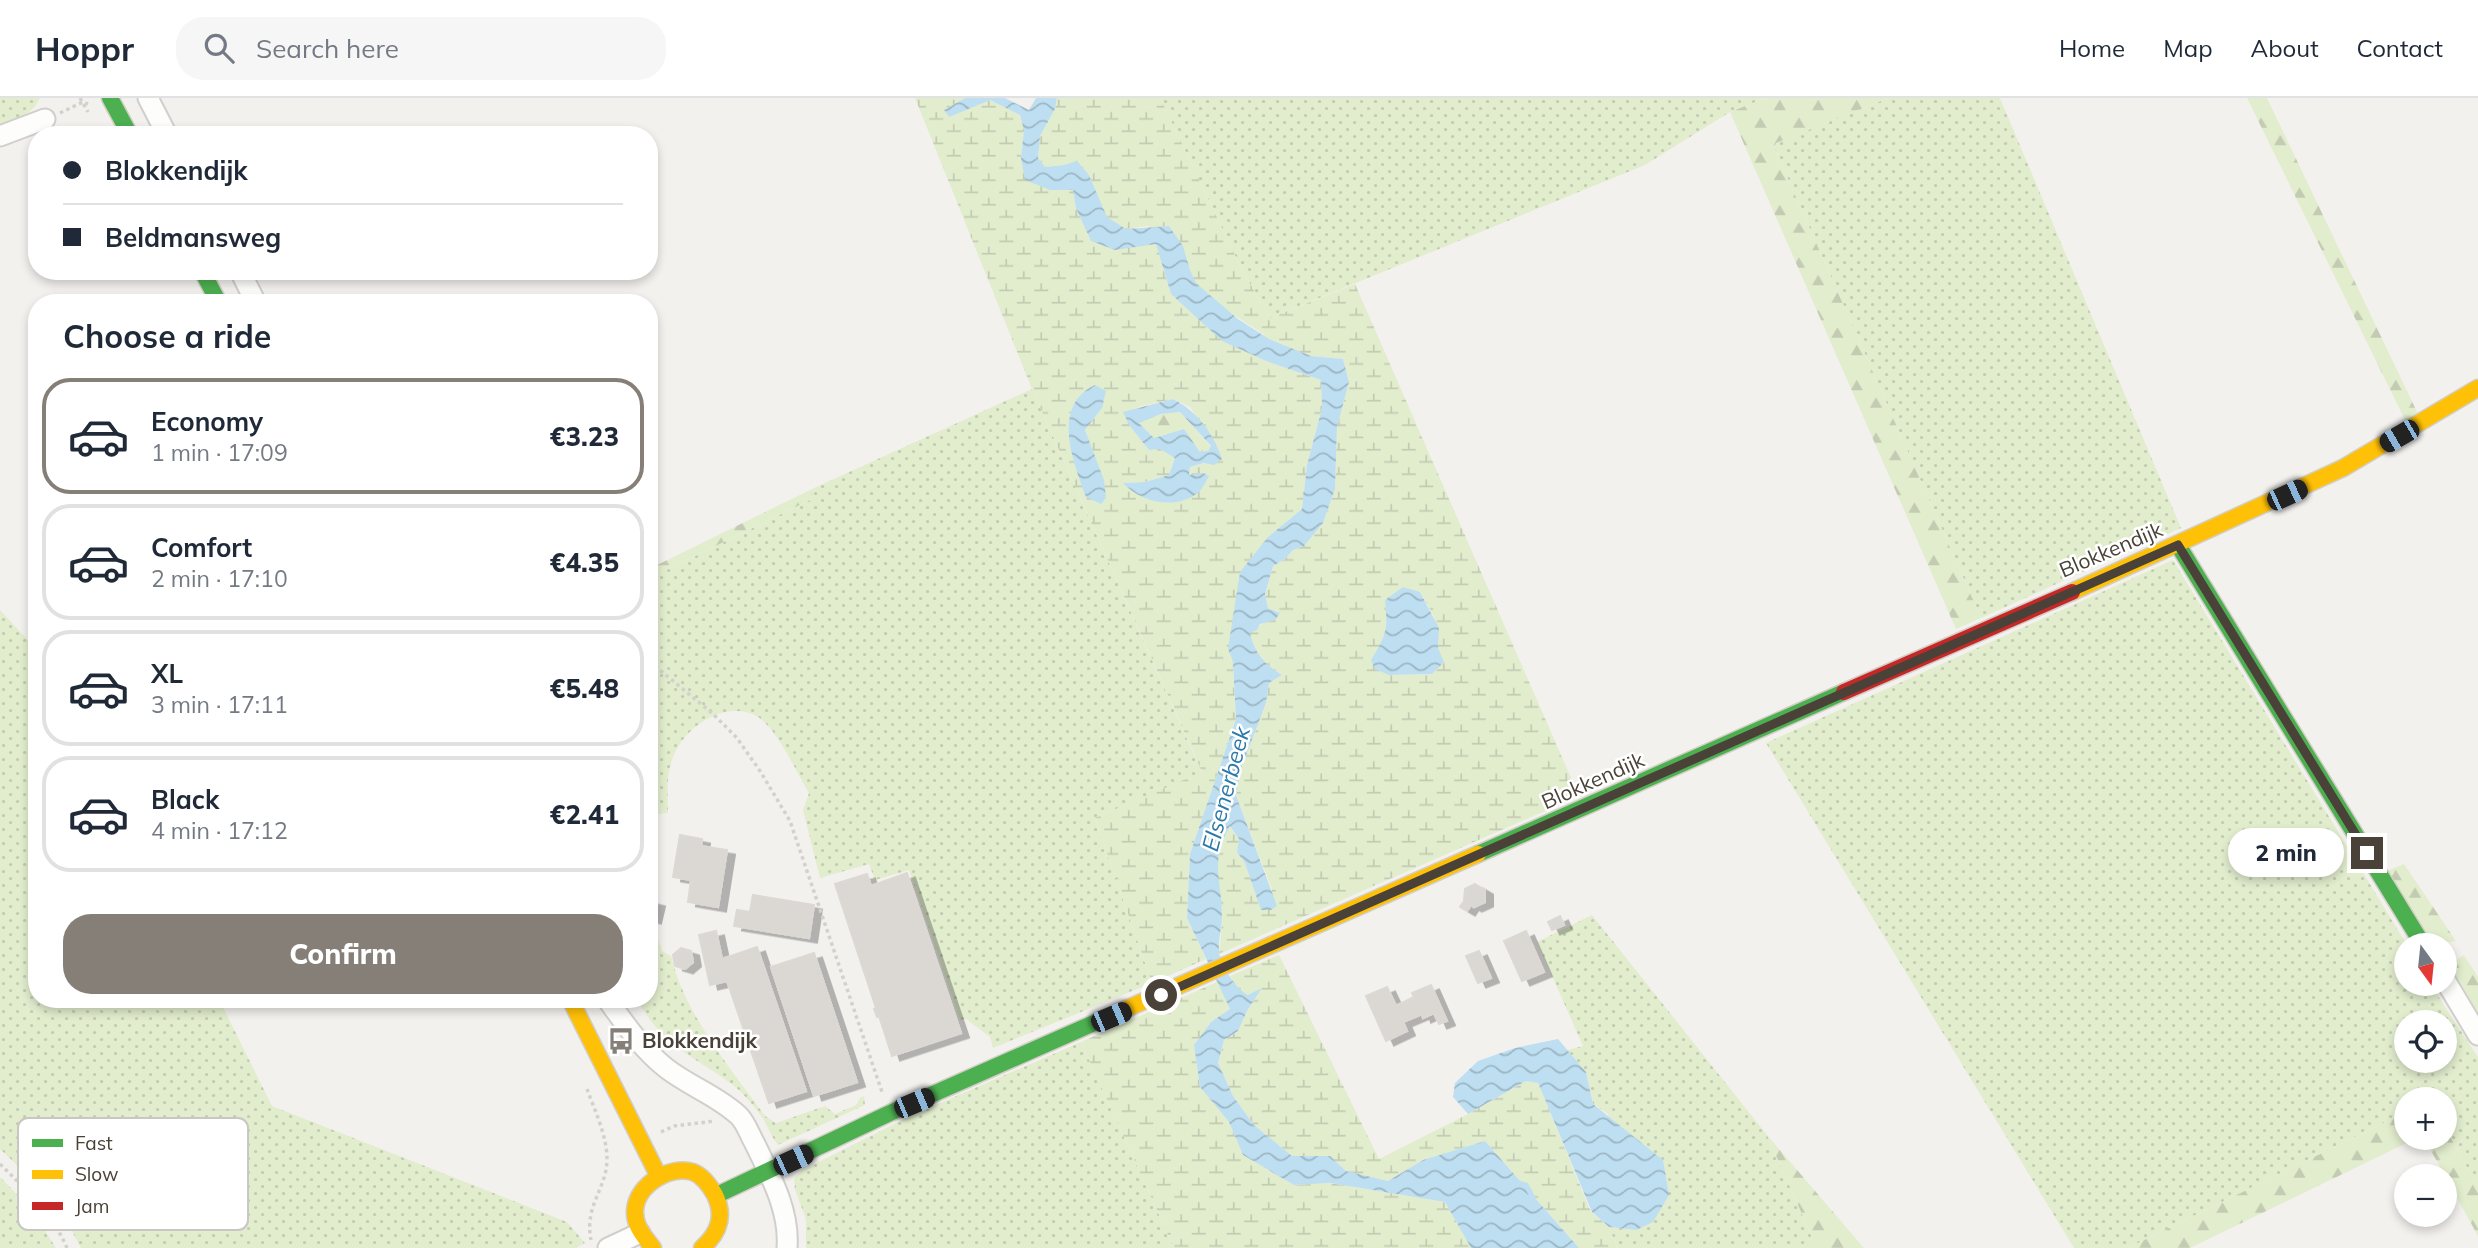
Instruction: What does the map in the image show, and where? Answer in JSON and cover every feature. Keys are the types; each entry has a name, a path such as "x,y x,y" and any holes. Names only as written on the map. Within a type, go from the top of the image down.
{"street":[{"path":"110,98 125,126"},
{"path":"148,98 162,126"},
{"path":"0,136 45,119"},
{"name":"Blokkendijk","path":"717,1195 890,1114 2178,545 2343,468 2478,388"},
{"path":"2178,545 2416,933"},
{"path":"2455,996 2478,1035"},
{"path":"575,1008 659,1175"},
{"path":"614,1008 640,1044 668,1069 718,1098 741,1117 768,1171 783,1209 788,1232 787,1248"},
{"path":"653,1248 640,1233 636,1203 643,1188 659,1175 678,1171 695,1174 708,1183 717,1195 721,1212 719,1224 710,1241 702,1248"},
{"path":"608,1248 640,1233"}],"path":[{"path":"45,119 83,103"},
{"path":"658,668 713,714 737,738 790,821 890,1114"},
{"path":"582,1079 599,1124 607,1158 605,1173 589,1218 594,1248"},
{"path":"607,1158 674,1126 741,1117"},
{"path":"0,1164 18,1182"},
{"path":"59,1230 66,1248"}],"green space":[{"path":"0,98 40,98 28,113 0,124"},
{"path":"915,98 965,98 944,110 949,116 990,100 1020,115 1024,130 1021,158 1050,190 1074,189 1076,208 1115,250 1156,243 1171,294 1266,361 1321,380 1322,408 1307,465 1302,509 1268,537 1228,649 1233,662 1236,719 1190,854 1187,918 1206,959 1152,983 1095,818 1202,772 1032,389","holes":["1173,399 1190,407 1222,459 1190,467 1189,476 1127,487 1124,483 1145,482 1169,475 1175,457 1160,449 1149,450 1129,425 1138,407","1102,408 1085,430 1095,461 1069,414"]},
{"path":"1057,98 1160,98 1242,270 1270,318 1355,284 1579,796 1219,954 1222,916 1217,870 1220,850 1230,826 1239,839 1237,852 1245,862 1261,909 1272,890 1236,795 1241,769 1266,703 1269,683 1282,675 1261,657 1249,633 1279,612 1268,608 1265,594 1273,566 1293,550 1304,546 1323,523 1335,489 1337,427 1349,382 1343,359 1311,356 1249,331 1266,336 1219,305 1202,290 1191,275 1183,246 1149,226 1126,229 1107,218 1089,175 1064,165 1045,167 1038,158 1040,136 1055,109","holes":["1420,592 1438,631 1431,674 1389,675 1371,660 1388,627"]},
{"path":"1160,98 1766,98 1730,112 1645,165 1270,318 1242,270"},
{"path":"1766,98 1888,98 1776,143 1774,147 1981,618 1956,629 1730,112"},
{"path":"1888,98 2000,98 2181,528 1981,618 1774,147 1775,143"},
{"path":"2247,98 2267,98 2419,416 2406,422"},
{"path":"1032,389 1202,773 1095,818 1152,983 993,1048 990,1037 966,1019 960,1020 909,870 875,880 869,864 820,878 803,810 809,793 773,731 758,717 746,712 719,714 695,727 685,737 670,766 668,813 658,814 658,578 662,572 810,500 814,488"},
{"path":"1180,412 1211,447 1208,451 1200,452 1191,440 1181,434 1154,438 1138,422 1161,414"},
{"path":"814,488 810,500 662,572 658,578 658,565"},
{"path":"2173,560 2400,933 2394,933 2394,996 2438,996 2447,1010 2394,1010 2394,1073 2457,1073 2457,1025 2478,1057 2478,1188 2457,1149 2457,1087 2394,1087 2394,1118 2128,1248 2074,1248 1766,743"},
{"path":"0,610 28,640 28,1008 223,1008 272,1106 567,1222 585,1243 576,1248 81,1248 71,1230 248,1230 248,1118 18,1118 18,1166 0,1149"},
{"path":"2404,864 2451,933 2426,933 2386,871"},
{"path":"1592,915 1767,1135 1817,1248 1617,1248 1609,1227 1636,1230 1608,1114 1593,1104 1586,1072 1567,1050 1583,1046 1537,942"},
{"path":"658,939 662,951 671,956 677,977 697,1019 765,1116 776,1123 825,1106 835,1114 856,1105 864,1096 865,1105 778,1145 762,1117 733,1085 679,1049 643,1008 658,1008"},
{"path":"1279,955 1379,1159 1526,1081 1538,1083 1591,1212 1609,1227 1617,1248 1579,1248 1485,1141 1423,1160 1388,1181 1346,1171 1330,1156 1292,1156 1254,1125 1233,1096 1218,1063 1224,1040 1238,1031 1261,990 1248,995 1239,991 1230,976"},
{"path":"2464,955 2478,977 2478,1014 2457,980 2457,959"},
{"path":"1217,982 1231,1009 1211,1022 1194,1045 1200,1087 1229,1122 1243,1155 1294,1185 1330,1183 1445,1202 1471,1248 1174,1248 1081,1042"},
{"path":"1081,1042 1174,1248 806,1248 806,1219 795,1190 794,1179 801,1171 908,1117"},
{"path":"2394,1118 2394,1149 2190,1248 2128,1248"},
{"path":"1767,1135 1864,1248 1817,1248"},
{"path":"2457,1149 2478,1188 2478,1236 2457,1198 2457,1164 2438,1164 2431,1150"},
{"path":"0,1177 18,1196 18,1230 44,1230 56,1248 0,1248"}],"water":[{"path":"965,98 1005,98 1029,110 1036,98 1057,98 1055,109 1040,136 1038,158 1045,167 1077,161 1089,175 1107,217 1126,229 1169,226 1183,246 1196,283 1238,319 1269,339 1311,356 1343,359 1349,382 1337,427 1335,489 1323,523 1304,546 1293,550 1273,566 1265,594 1268,608 1280,613 1275,620 1260,624 1257,630 1250,633 1261,657 1282,675 1269,683 1266,703 1241,769 1236,795 1277,906 1271,910 1261,910 1245,863 1237,852 1239,839 1230,826 1218,861 1222,917 1220,956 1229,976 1243,992 1248,995 1262,988 1238,1031 1224,1040 1218,1063 1233,1096 1254,1125 1292,1156 1330,1156 1346,1171 1388,1181 1423,1160 1485,1141 1579,1248 1471,1248 1445,1202 1330,1183 1294,1185 1243,1155 1229,1122 1200,1087 1194,1045 1211,1022 1230,1009 1187,918 1190,854 1236,719 1233,662 1228,649 1240,572 1268,537 1302,509 1307,465 1322,408 1321,380 1266,361 1222,341 1171,294 1156,244 1115,250 1091,241 1076,208 1073,190 1050,190 1025,180 1021,158 1024,130 1020,115 990,100 949,117 944,110"},
{"path":"1095,385 1106,391 1102,408 1085,430 1104,480 1106,498 1101,504 1086,497 1069,436 1073,407 1081,394"},
{"path":"1173,399 1197,417 1209,432 1222,459 1214,465 1204,463 1190,467 1189,475 1202,473 1209,476 1200,491 1181,501 1160,502 1140,496 1123,483 1145,482 1169,475 1175,458 1160,449 1149,450 1129,425 1123,412","holes":["1180,412 1211,446 1208,451 1200,452 1184,429 1154,438 1139,423 1161,414"]},
{"path":"1403,587 1420,592 1439,628 1438,648 1444,662 1432,674 1389,675 1375,669 1371,660 1385,632 1385,600"},
{"path":"1558,1039 1586,1072 1593,1104 1663,1160 1669,1195 1653,1222 1636,1230 1609,1227 1592,1212 1538,1083 1526,1081 1468,1114 1453,1097 1455,1083 1478,1061 1515,1048"}],"building":[{"path":"680,835 702,839 701,846 727,850 718,907 688,902 691,880 673,877"},
{"path":"907,873 961,1033 892,1056 879,1016 877,1017 874,1009 876,1008 835,884 867,874 871,886"},
{"path":"1475,884 1485,890 1485,902 1474,907 1464,901 1465,889"},
{"path":"753,895 814,905 809,938 734,926 737,910 750,912"},
{"path":"1464,901 1471,905 1467,911 1460,907"},
{"path":"1560,916 1564,925 1552,930 1548,922"},
{"path":"716,931 722,959 757,947 806,1091 769,1103 727,981 710,985 699,935"},
{"path":"1526,931 1544,972 1522,981 1504,941"},
{"path":"681,948 691,951 693,962 685,969 675,966 673,955"},
{"path":"1479,951 1491,978 1478,983 1466,956"},
{"path":"814,953 857,1082 814,1096 771,967"},
{"path":"1431,985 1447,1021 1439,1024 1434,1013 1423,1018 1422,1014 1403,1022 1407,1031 1386,1041 1366,996 1387,987 1396,1006 1414,997 1412,993"}],"waterway":[{"name":"Elsenerbeek","path":"1516,1182 1526,1185 1533,1198"}],"traffic: fast":[{"path":"110,98 125,126"},
{"path":"207,280 214,294"},
{"path":"2178,545 2416,933"},
{"path":"1478,854 1844,692"},
{"path":"717,1195 890,1113 1110,1016"}],"traffic: slow":[{"path":"2072,592 2343,468 2478,388"},
{"path":"1110,1016 1478,854"},
{"path":"574,1008 658,1175"},
{"path":"653,1248 636,1221 637,1201 648,1185 674,1171 693,1172 703,1179 718,1203 719,1224 702,1248"}],"traffic: jam":[{"path":"1844,692 2072,592"}],"place":[{"name":"Blokkendijk","path":"621,1041"}],"route":[{"path":"1161,995 2178,545 2367,853"}]}
